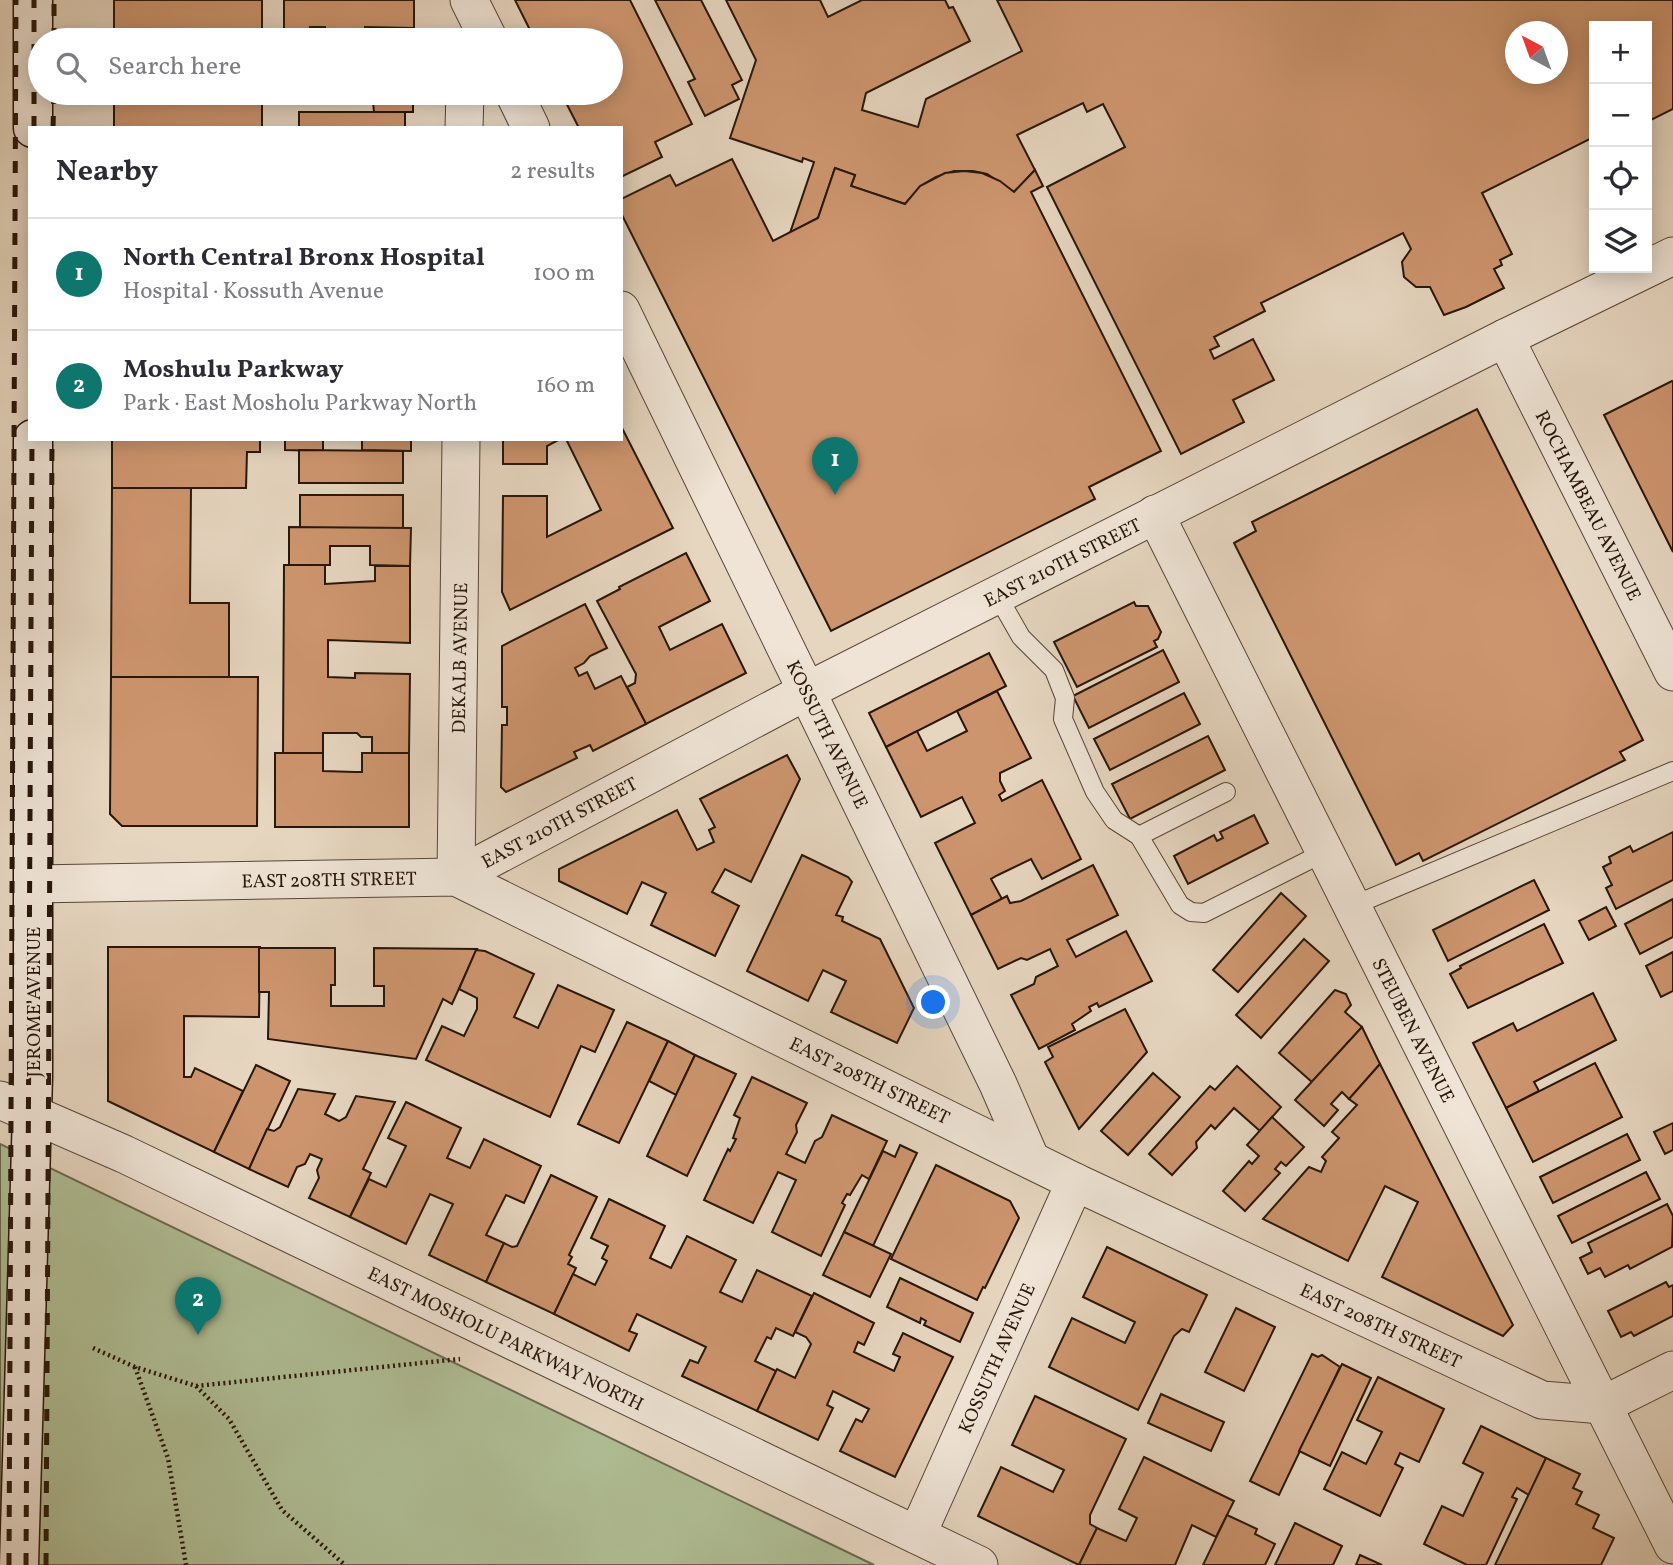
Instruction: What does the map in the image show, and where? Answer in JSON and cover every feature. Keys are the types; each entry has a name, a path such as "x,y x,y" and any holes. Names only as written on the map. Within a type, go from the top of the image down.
{"main road":[{"path":"33,0 33,28"},
{"path":"33,105 33,126"},
{"name":"JEROME AVENUE","path":"19,1558 16,1107 33,884 33,441"}],"street":[{"path":"466,28 467,0"},
{"path":"467,0 482,28"},
{"path":"464,126 465,105"},
{"path":"520,105 530,126"},
{"name":"EAST 210TH STREET","path":"456,877 807,691 1505,338 1673,256"},
{"name":"KOSSUTH AVENUE","path":"623,314 1006,1101 1031,1160"},
{"name":"ROCHAMBEAU AVENUE","path":"1505,338 1673,672"},
{"name":"DEKALB AVENUE","path":"456,877 461,441"},
{"name":"STEUBEN AVENUE","path":"1156,514 1673,1545"},
{"name":"EAST 208TH STREET","path":"33,884 456,877 1075,1182 1542,1400 1603,1405"},
{"name":"EAST MOSHOLU PARKWAY NORTH","path":"16,1107 124,1154 979,1565"},
{"name":"KOSSUTH AVENUE","path":"917,1535 1075,1182"},
{"path":"1603,1405 1673,1370"}],"lane":[{"path":"997,595 1021,637 1054,670 1065,698 1063,719 1095,792 1114,820 1139,836 1180,905 1191,912 1204,913 1325,852"},
{"path":"1352,906 1673,771"},
{"path":"1139,836 1226,792"}],"path":[{"path":"93,1348 135,1367 196,1386 460,1359"},
{"path":"135,1367 168,1458 186,1565"},
{"path":"196,1386 229,1419 282,1510 345,1565"}],"green space":[{"path":"0,1144 791,1525 874,1565 0,1565"}],"building":[{"path":"114,0 262,0 262,28 114,28"},
{"path":"284,0 414,0 414,28 284,28"},
{"path":"515,0 630,0 692,124 655,142 662,157 623,176 623,126 578,126 567,105 623,105 623,28 529,28"},
{"path":"655,0 701,0 742,80 732,85 739,99 705,116 688,82 695,79"},
{"path":"726,0 820,0 828,17 862,0 945,0 949,8 953,7 970,41 866,93 862,110 918,127 926,99 1022,51 997,0 1673,0 1673,109 1652,120 1652,21 1589,21 1589,140 1482,193 1512,254 1500,260 1502,265 1494,269 1504,288 1444,315 1430,287 1416,287 1404,277 1402,262 1411,249 1403,233 1261,303 1265,311 1214,337 1219,346 1210,350 1214,359 1253,339 1274,380 1233,400 1244,422 1181,454 1047,187 1125,147 1103,104 1087,112 1083,103 1017,135 1035,170 1014,192 987,174 954,171 924,184 905,204 851,186 855,175 835,168 818,218 790,233 814,162 803,158 802,162 730,138 756,60"},
{"path":"114,105 262,105 262,126 114,126"},
{"path":"373,105 413,105 413,112 374,112"},
{"path":"299,112 405,112 405,126 299,126"},
{"path":"732,159 773,241 818,218 835,168 855,175 851,186 905,204 920,186 945,173 982,173 1000,181 1014,192 1035,170 1043,186 1031,192 1161,451 1089,487 1095,499 831,631 623,217 623,198 670,175 676,186"},
{"path":"1673,382 1673,552 1604,415"},
{"path":"1477,409 1643,740 1620,752 1625,760 1423,861 1419,853 1396,865 1234,543 1256,531 1252,522"},
{"path":"623,430 673,528 510,610 502,592 503,496 547,496 547,537 601,510 567,441 623,441"},
{"path":"112,441 260,441 260,452 247,452 246,488 112,488"},
{"path":"285,441 323,441 323,451 285,450"},
{"path":"362,441 411,441 411,451 362,450"},
{"path":"503,441 556,441 547,446 547,464 503,464"},
{"path":"299,450 403,451 403,483 299,483"},
{"path":"112,488 191,488 190,603 229,603 229,677 111,677"},
{"path":"300,495 403,495 403,528 300,528"},
{"path":"289,527 411,528 410,566 370,565 370,546 330,546 330,565 289,565"},
{"path":"686,553 710,601 659,627 670,650 722,624 746,673 646,724 627,687 635,683 636,674 597,601"},
{"path":"284,565 325,565 325,584 375,581 375,566 410,566 410,643 328,640 328,677 355,678 355,673 410,674 409,753 372,753 372,737 361,737 357,733 323,733 323,753 283,753"},
{"path":"1134,602 1136,606 1148,606 1161,632 1154,641 1157,647 1077,687 1054,642"},
{"path":"585,604 607,648 590,656 575,668 579,676 587,672 595,689 621,676 646,724 593,751 590,745 574,752 577,758 506,792 501,787 502,725 507,725 507,707 502,707 502,646"},
{"path":"1163,650 1179,682 1089,728 1073,696"},
{"path":"989,653 1006,686 886,747 869,713"},
{"path":"111,677 258,677 257,826 122,826 110,814"},
{"path":"997,691 1031,758 1000,773 1000,781 1005,791 999,795 1002,801 1042,780 1081,859 1042,879 1031,859 998,875 991,879 1002,899 971,915 935,843 975,823 962,797 921,817 886,747 917,731 927,751 967,731 957,711"},
{"path":"1184,693 1200,724 1110,770 1094,739"},
{"path":"1208,736 1225,770 1130,819 1112,784"},
{"path":"275,753 323,753 323,771 362,772 362,753 409,753 409,827 275,827"},
{"path":"787,755 800,779 751,882 725,869 712,892 739,906 715,956 651,925 666,893 642,882 627,914 559,881 559,869 677,810 697,850 714,842 709,830 715,827 700,799"},
{"path":"1254,815 1268,843 1188,884 1174,856 1214,835 1217,841 1223,838 1220,832"},
{"path":"1673,832 1673,880 1616,909 1606,888 1612,885 1603,867 1611,863 1609,857 1630,846 1633,852"},
{"path":"802,855 848,877 852,882 836,915 843,917 842,921 880,939 914,1008 897,1043 831,1012 846,981 823,970 808,1001 747,971"},
{"path":"1093,865 1118,915 1067,940 1076,957 1126,931 1152,981 1099,1007 1097,1003 1089,1007 1091,1011 1072,1024 1075,1030 1039,1049 1011,995 1034,984 1036,977 1058,966 1050,949 998,969 971,915 1007,896 1010,903 1021,901"},
{"path":"1534,880 1549,910 1448,961 1433,930"},
{"path":"1281,893 1306,916 1238,992 1213,970"},
{"path":"1673,899 1673,937 1640,954 1625,924"},
{"path":"1606,907 1616,926 1589,940 1579,921"},
{"path":"1544,924 1563,963 1468,1008 1450,974 1461,968 1460,966"},
{"path":"1304,939 1329,961 1261,1038 1236,1015"},
{"path":"108,947 260,947 259,1017 184,1016 184,1077 191,1077 195,1068 243,1091 214,1152 108,1101"},
{"path":"259,948 335,948 335,985 331,985 331,1006 384,1006 384,986 374,986 374,948 477,949 452,1004 443,999 416,1059 268,1039 269,992 259,992"},
{"path":"476,950 485,951 534,974 514,1017 538,1028 558,985 614,1010 595,1052 581,1046 550,1117 426,1060 442,1026 464,1036 477,1009 477,998 459,989"},
{"path":"1673,952 1673,991 1661,997 1646,966"},
{"path":"1335,990 1346,994 1351,1005 1345,1012 1362,1027 1312,1082 1279,1053"},
{"path":"1593,993 1616,1040 1534,1082 1539,1091 1506,1108 1473,1043 1513,1023 1517,1031"},
{"path":"1125,1009 1147,1052 1079,1129 1045,1062 1053,1057 1048,1047"},
{"path":"627,1022 668,1041 619,1143 578,1124"},
{"path":"1362,1027 1380,1064 1349,1099 1342,1092 1331,1104 1338,1110 1324,1126 1295,1100"},
{"path":"668,1041 695,1055 676,1095 649,1081"},
{"path":"695,1055 736,1074 687,1176 647,1156"},
{"path":"1595,1063 1622,1117 1533,1162 1506,1108"},
{"path":"1380,1064 1513,1325 1503,1336 1382,1277 1418,1202 1385,1186 1348,1261 1263,1219 1309,1167 1321,1172 1326,1161 1322,1157 1339,1138 1332,1132 1357,1105 1349,1099"},
{"path":"256,1065 290,1081 249,1169 214,1152"},
{"path":"1237,1066 1281,1107 1260,1131 1234,1108 1215,1129 1211,1125 1196,1142 1197,1148 1172,1175 1149,1154 1210,1086 1215,1090"},
{"path":"1153,1073 1180,1097 1128,1155 1101,1131"},
{"path":"752,1077 807,1103 786,1154 805,1163 832,1115 887,1141 869,1179 862,1175 850,1195 847,1194 842,1203 845,1205 821,1256 772,1232 796,1180 778,1172 753,1223 704,1200 728,1149 730,1151 736,1139 733,1138 740,1118 734,1115"},
{"path":"298,1089 335,1094 325,1114 339,1121 346,1117 356,1096 395,1102 363,1169 371,1173 350,1217 309,1198 319,1178 317,1170 322,1159 310,1154 305,1164 297,1167 288,1187 249,1169 267,1129 274,1131 280,1127"},
{"path":"406,1102 461,1128 447,1158 470,1168 484,1139 541,1166 524,1203 506,1195 486,1235 504,1243 486,1282 429,1255 453,1204 430,1194 406,1244 350,1217 369,1179 386,1187 406,1146 388,1138"},
{"path":"1272,1117 1304,1147 1286,1166 1281,1162 1275,1169 1280,1173 1245,1211 1223,1191 1249,1161 1252,1164 1259,1156 1247,1145"},
{"path":"1673,1123 1673,1150 1665,1154 1654,1132"},
{"path":"1627,1134 1640,1160 1553,1203 1540,1177"},
{"path":"900,1145 917,1153 873,1246 844,1232 883,1151 895,1157"},
{"path":"936,1165 1010,1201 1019,1218 977,1300 891,1259"},
{"path":"1646,1172 1660,1199 1572,1243 1558,1216"},
{"path":"551,1175 597,1197 569,1255 572,1257 568,1264 576,1268 554,1314 486,1282 504,1243 517,1246"},
{"path":"609,1199 665,1226 650,1258 671,1268 687,1236 736,1260 720,1292 742,1302 757,1270 812,1296 793,1336 776,1328 771,1339 767,1337 755,1361 776,1371 757,1411 682,1376 690,1360 698,1363 706,1347 637,1314 629,1331 637,1334 629,1351 554,1314 573,1274 595,1285 607,1261 602,1258 608,1246 591,1238"},
{"path":"1667,1204 1673,1216 1672,1247 1630,1269 1628,1265 1605,1277 1600,1268 1588,1274 1580,1258 1592,1252 1588,1243"},
{"path":"844,1232 891,1254 870,1297 823,1275"},
{"path":"1107,1247 1207,1295 1189,1332 1182,1329 1174,1336 1138,1410 1049,1367 1072,1318 1125,1343 1135,1322 1083,1297"},
{"path":"900,1278 973,1313 960,1342 924,1325 926,1321 921,1318 920,1323 887,1307"},
{"path":"1666,1282 1669,1287 1673,1285 1673,1316 1634,1336 1631,1332 1621,1337 1608,1311"},
{"path":"814,1293 874,1323 864,1345 858,1342 854,1352 894,1371 900,1357 893,1354 903,1333 953,1357 895,1477 840,1451 856,1419 862,1422 869,1409 833,1391 827,1405 833,1408 818,1440 757,1411 777,1369 795,1378 811,1344 806,1337 795,1332"},
{"path":"1236,1308 1275,1327 1244,1391 1205,1372"},
{"path":"1312,1354 1318,1357 1322,1355 1340,1367 1279,1495 1250,1481"},
{"path":"1342,1364 1371,1378 1330,1466 1299,1451"},
{"path":"1378,1377 1444,1409 1419,1462 1400,1453 1395,1464 1403,1468 1380,1516 1324,1489 1342,1452 1366,1464 1382,1432 1357,1420"},
{"path":"1161,1394 1224,1422 1211,1451 1148,1423"},
{"path":"1035,1396 1126,1439 1090,1515 1090,1524 1097,1528 1079,1565 978,1516 1001,1467 1053,1492 1064,1470 1012,1445"},
{"path":"1481,1426 1546,1458 1529,1495 1517,1488 1512,1497 1517,1499 1486,1565 1467,1565 1424,1544 1442,1506 1463,1516 1483,1473 1463,1463"},
{"path":"1144,1457 1234,1501 1216,1537 1192,1525 1175,1565 1079,1565 1097,1528 1126,1541 1137,1518 1119,1509"},
{"path":"1546,1458 1580,1474 1573,1488 1582,1492 1576,1504 1599,1515 1593,1528 1614,1538 1601,1565 1495,1565"},
{"path":"1227,1515 1257,1529 1255,1534 1275,1544 1265,1565 1203,1565"},
{"path":"1295,1523 1342,1546 1333,1565 1275,1565"},
{"path":"1360,1555 1382,1565 1356,1565"}],"railway":[{"path":"9,1565 16,0"},
{"path":"34,0 34,28"},
{"path":"54,0 54,28"},
{"path":"34,105 34,126"},
{"path":"53,126 54,105"},
{"path":"26,1565 32,441"},
{"path":"46,1565 52,441"}],"place":[{"name":"North Central Bronx Hospital","path":"835,495"},
{"name":"Moshulu Parkway","path":"198,1335"}]}
